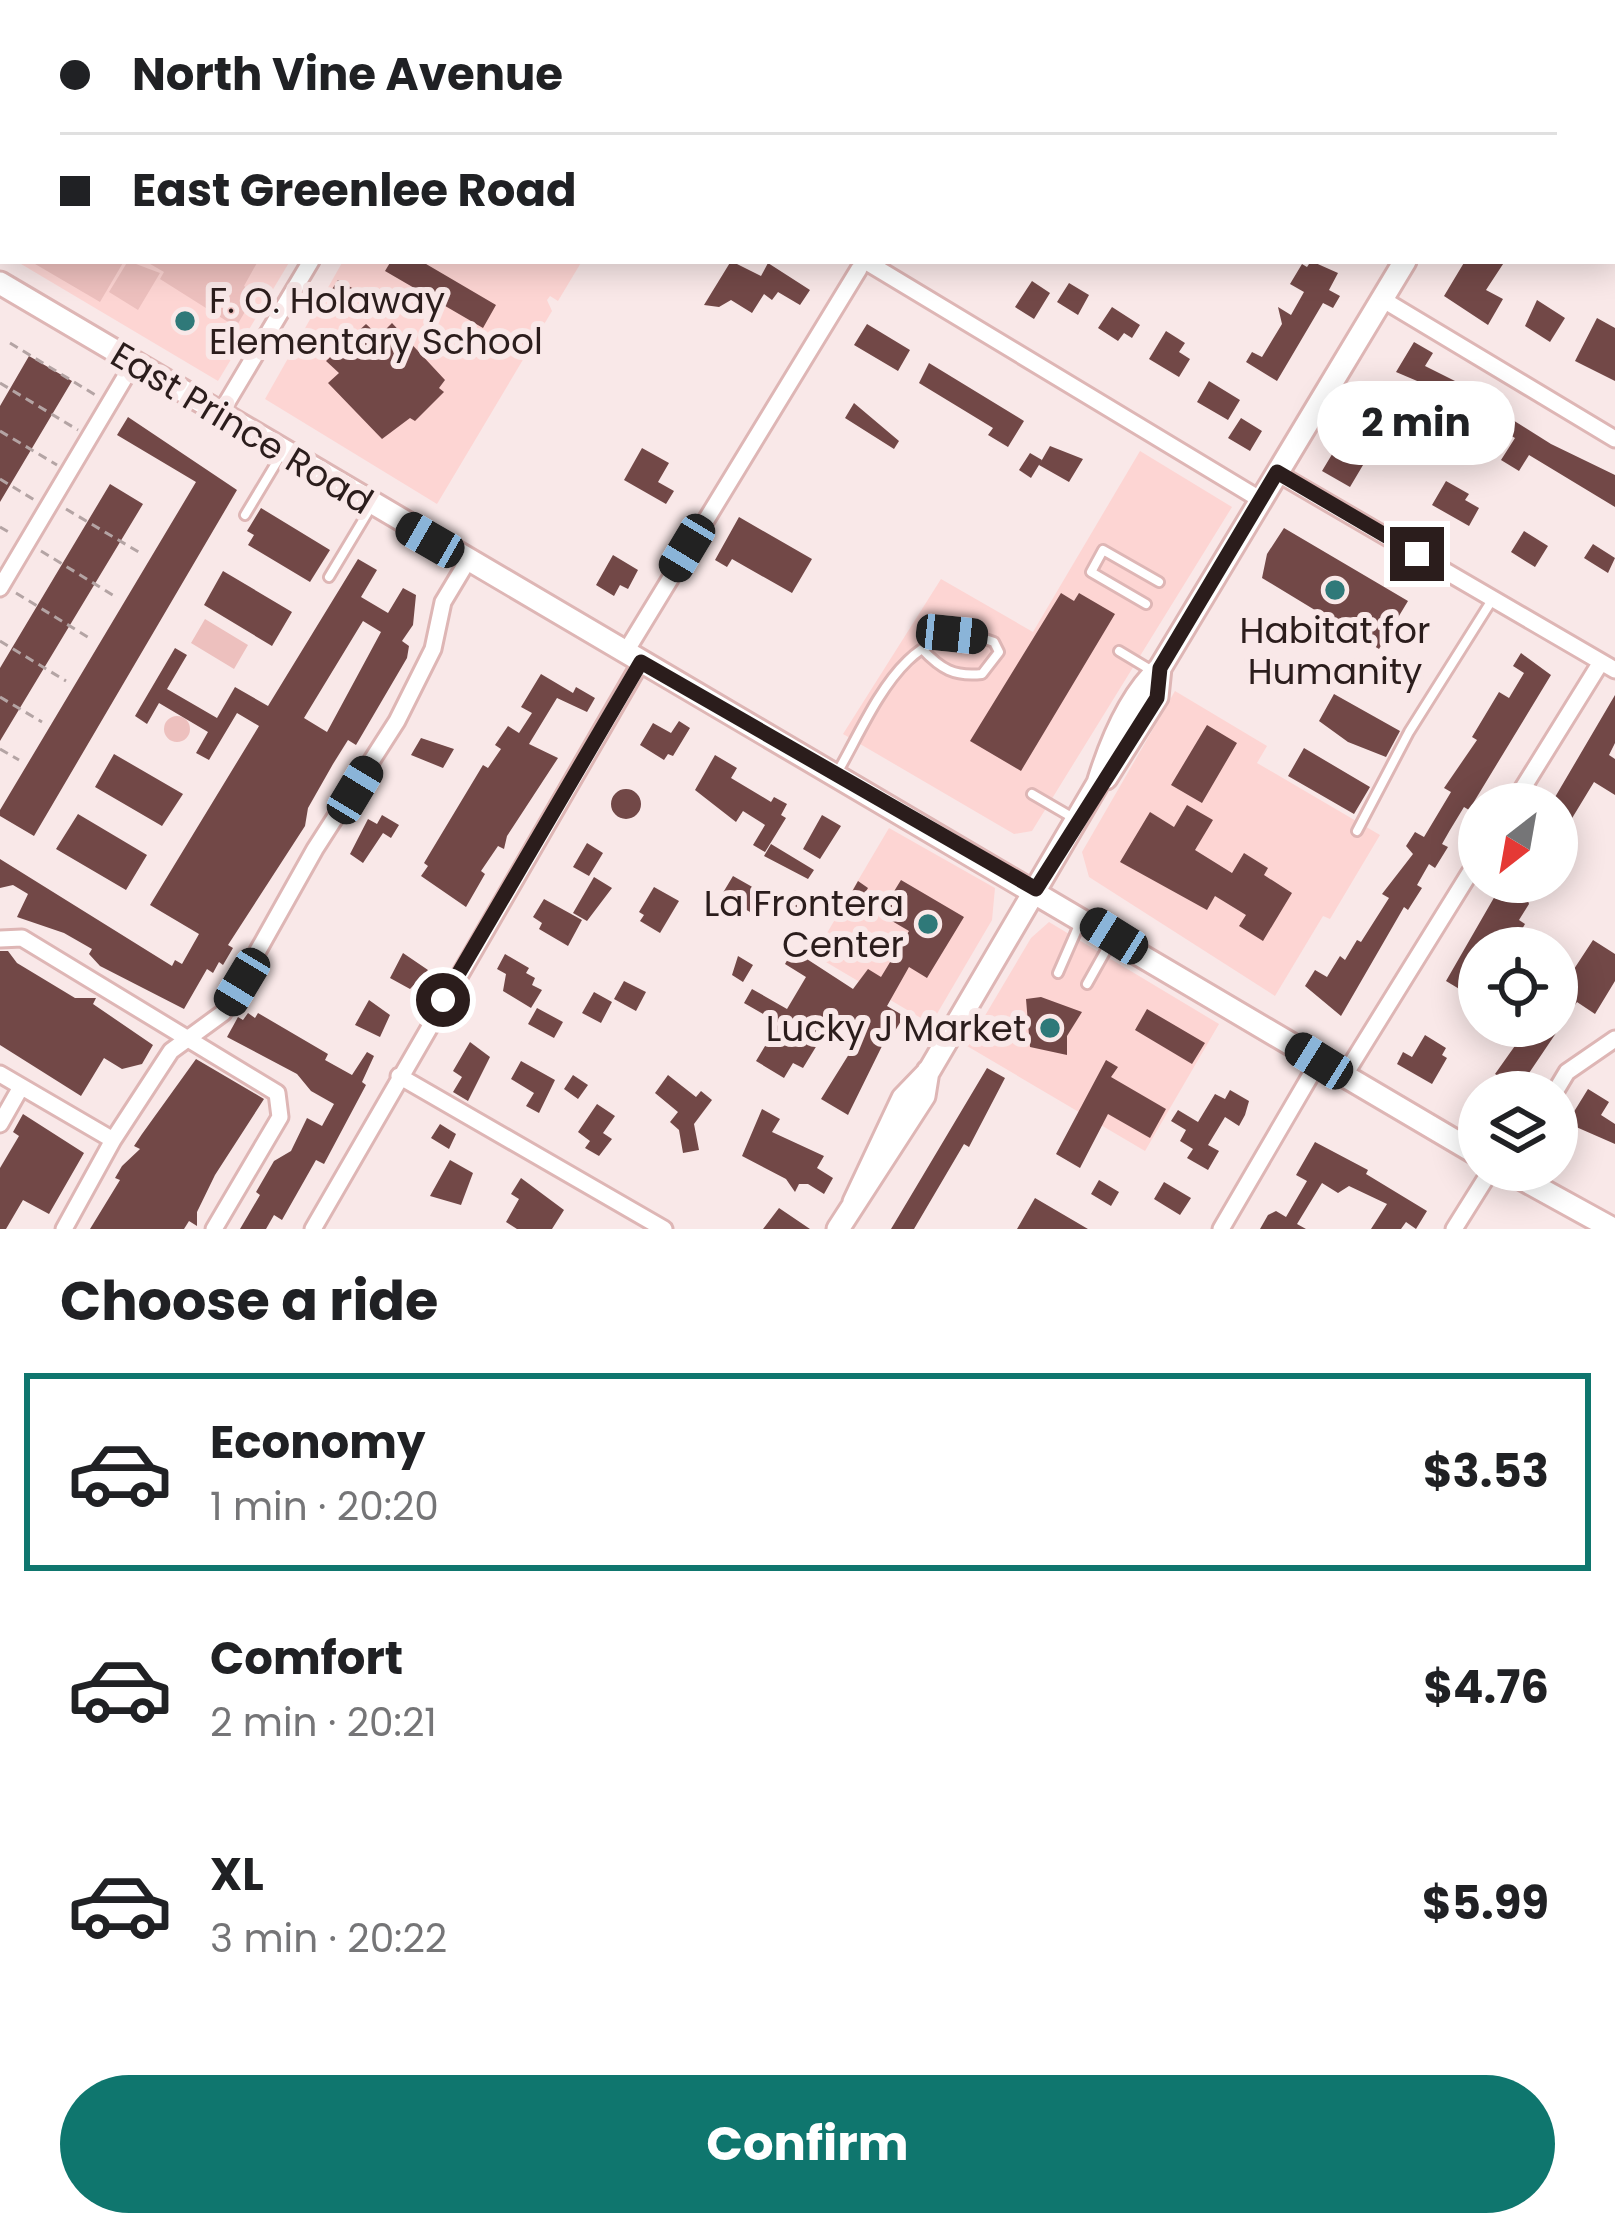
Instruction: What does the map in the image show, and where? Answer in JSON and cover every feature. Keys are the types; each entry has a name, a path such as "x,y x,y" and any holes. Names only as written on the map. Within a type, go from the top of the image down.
{"main road":[{"path":"838,1229 893,1115 928,1070 1098,783 1112,774 1157,698 1158,670 1403,264"},
{"name":"East Prince Road","path":"0,283 371,506 1036,889 1458,1143"},
{"path":"1545,1191 1613,1229"}],"street":[{"path":"220,413 308,264"},
{"path":"313,1229 633,657 862,264 1261,500"},
{"path":"1382,299 1615,439"},
{"path":"1,586 134,362"},
{"path":"1277,472 1608,666 1527,783"},
{"path":"64,1229 112,1140 171,1052 223,1013 315,849 397,721 433,649 443,602 467,562"},
{"path":"1344,1076 1458,892"},
{"path":"0,939 22,938 192,1037 268,1086 282,1102 280,1117 214,1229"},
{"path":"1568,1071 1615,1039"},
{"path":"1221,1229 1319,1061"},
{"path":"0,1074 112,1140"},
{"path":"399,1076 664,1229"},
{"path":"0,1124 22,1087"},
{"path":"1454,1229 1478,1191"}],"lane":[{"path":"244,515 282,452"},
{"path":"328,578 371,506"},
{"path":"1146,604 1091,572 1103,550 1159,582"},
{"path":"1357,832 1409,732 1492,598"},
{"path":"836,774 905,660 934,638 952,634 994,642 999,652 982,674 960,676 940,668 922,649"},
{"path":"1119,651 1158,670"},
{"path":"1032,794 1077,820"},
{"path":"1058,973 1083,917"},
{"path":"1088,984 1114,936"}],"path":[{"path":"10,343 98,397"},
{"path":"0,383 90,436"},
{"path":"0,431 69,472"},
{"path":"0,479 142,554"},
{"path":"0,526 116,597"},
{"path":"1,586 91,639"},
{"path":"0,641 66,681"},
{"path":"0,697 42,722"},
{"path":"0,749 19,760"}],"shaded area":[{"name":"F. O. Holaway Elementary School","path":"21,264 288,264 218,381"},
{"path":"35,264 122,264 100,302"},
{"path":"126,264 160,273 138,310 109,292"},
{"path":"150,264 256,264 244,286 256,293 236,327 160,279 164,272"},
{"path":"341,264 580,264 558,301 550,296 547,300 552,311 437,504 265,399"},
{"path":"1140,451 1232,507 1032,831 1014,834 843,734 941,579 1033,632"},
{"path":"205,619 248,645 234,669 191,643"},
{"path":"1175,691 1267,746 1257,763 1380,835 1330,919 1323,916 1275,996 1089,877 1082,852"},
{"path":"177,716 190,729 177,742 164,729"},
{"path":"889,828 995,888 992,920 931,1024 814,955"},
{"path":"1049,922 1219,1024 1145,1151 967,1046 1031,938"}],"building":[{"path":"389,264 426,264 496,305 483,328 385,271"},
{"path":"729,264 761,276 770,264 810,290 800,305 778,292 772,300 764,294 752,313 731,300 719,307 704,305"},
{"path":"1302,264 1318,264 1338,273 1329,290 1340,296 1333,308 1323,303 1277,381 1246,362 1252,352 1262,357 1282,324 1278,307 1291,315 1304,292 1290,284"},
{"path":"1463,264 1503,264 1486,290 1503,299 1488,325 1444,296"},
{"path":"338,280 361,293 353,308 329,294"},
{"path":"1032,281 1050,293 1034,319 1015,307"},
{"path":"1069,283 1089,295 1078,315 1057,302"},
{"path":"1537,300 1565,318 1550,342 1525,326"},
{"path":"1112,307 1140,325 1132,338 1124,333 1118,341 1098,328"},
{"path":"1597,318 1615,328 1615,381 1575,361"},
{"path":"392,323 445,380 439,388 444,392 415,421 410,418 382,439 328,383 339,373 326,361 366,324 379,336"},
{"path":"867,324 910,350 898,371 854,345"},
{"path":"1166,331 1185,343 1179,352 1190,359 1179,377 1149,359"},
{"path":"1414,342 1433,353 1425,366 1495,401 1492,407 1551,444 1615,475 1615,507 1529,455 1519,471 1501,460 1515,438 1484,420 1469,445 1451,434 1463,413 1439,399 1443,392 1396,372"},
{"path":"29,356 72,381 0,502 0,406"},
{"path":"929,363 1024,421 1008,447 988,435 993,428 919,383"},
{"path":"1209,381 1240,400 1228,420 1197,402"},
{"path":"1374,394 1416,426 1410,436 1418,441 1410,455 1379,438 1350,487 1322,471 1346,431 1358,438 1373,411 1367,407"},
{"path":"854,403 899,441 894,449 845,418"},
{"path":"128,417 237,490 34,836 0,816 0,810 196,482 117,435"},
{"path":"1241,418 1262,431 1250,451 1228,438"},
{"path":"1050,446 1083,459 1069,482 1039,465"},
{"path":"642,448 669,463 658,482 674,491 666,504 624,480"},
{"path":"1030,453 1042,460 1031,478 1019,470"},
{"path":"1446,481 1469,494 1465,500 1479,508 1469,526 1432,505"},
{"path":"110,484 143,504 0,741 0,668"},
{"path":"261,508 330,550 310,582 248,545 254,535 247,531"},
{"path":"739,517 812,559 792,593 732,559 727,567 715,560"},
{"name":"Habitat for Humanity","path":"1284,528 1408,601 1379,649 1262,578 1267,554"},
{"path":"1524,531 1548,546 1535,567 1511,552"},
{"path":"1593,544 1615,558 1608,573 1584,558"},
{"path":"613,555 638,570 628,589 620,585 614,596 596,585"},
{"path":"358,559 377,570 361,597 388,613 403,588 416,595 413,625 402,641 409,646 407,658 356,745 348,740 333,764 308,808 305,826 228,945 233,948 223,965 219,962 213,973 207,969 184,1009 100,966 89,954 92,949 64,933 17,917 28,894 13,885 0,888 0,859 172,966 175,960 182,964 199,934 150,905 259,726 237,713 209,760 196,753 208,732 159,703 147,724 135,716 175,648 187,655 167,689 217,718 235,687 268,706","holes":["363,621 381,632 327,732 304,718"]},
{"path":"223,571 292,612 272,646 204,605"},
{"path":"1061,593 1074,601 1079,593 1115,614 1021,771 970,741"},
{"path":"1521,653 1551,675 1485,783 1458,783 1458,817 1442,844 1448,847 1435,868 1429,864 1417,885 1422,888 1408,910 1404,907 1341,1016 1305,986 1315,970 1327,977 1340,956 1345,960 1357,940 1361,942 1389,898 1382,894 1413,854 1406,846 1415,832 1424,837 1451,792 1444,788 1477,740 1472,737 1499,692 1509,698 1524,673 1513,666"},
{"path":"541,674 573,693 576,687 595,698 587,712 557,698 529,744 558,758 507,836 504,849 498,846 481,871 485,874 466,907 421,876 428,866 424,863 483,765 488,768 501,749 495,745 508,726 519,733 532,713 521,707"},
{"path":"1334,694 1400,731 1386,757 1348,742 1319,721"},
{"path":"1615,695 1615,743 1609,755 1615,759 1615,795 1594,782 1578,808 1578,783 1563,783"},
{"path":"679,721 690,728 673,756 668,754 664,760 640,745 653,723 671,733"},
{"path":"1207,725 1237,743 1202,803 1171,785"},
{"path":"421,738 454,749 443,768 411,755"},
{"path":"1304,748 1370,787 1354,814 1288,776"},
{"path":"114,754 183,794 162,826 95,787"},
{"path":"715,755 737,768 731,778 771,802 774,797 787,804 781,815 786,818 765,852 753,845 765,825 743,811 736,822 695,790"},
{"path":"626,789 641,804 626,819 611,804"},
{"path":"1187,805 1213,820 1195,850 1232,873 1244,853 1268,868 1264,875 1292,893 1263,941 1239,926 1246,915 1215,896 1207,910 1120,862 1150,812 1174,827"},
{"path":"78,814 147,855 126,890 56,849"},
{"path":"382,815 399,825 391,838 383,833 363,863 350,854 368,819 377,824"},
{"path":"822,815 841,826 820,859 803,849"},
{"path":"587,843 603,853 589,876 573,867"},
{"path":"771,844 814,870 808,879 764,856"},
{"path":"733,876 763,893 752,913 721,896"},
{"path":"594,877 612,888 587,921 573,913"},
{"path":"901,880 964,917 927,978 909,967 887,1006 904,1016 884,1042 848,1115 821,1099 864,1030 836,1014 803,1068 793,1063 784,1078 756,1061 779,1023 744,1003 752,989 787,1009 806,977 785,964 793,950 853,989 868,969 881,977 909,931 880,914"},
{"path":"858,881 868,888 850,919 840,913"},
{"path":"654,887 679,901 660,933 640,921 644,915 639,912"},
{"path":"795,890 808,896 797,915 785,908"},
{"path":"544,899 582,920 568,946 539,929 542,923 533,917"},
{"path":"1491,903 1529,903 1519,920 1523,927 1477,927"},
{"path":"1593,940 1615,954 1615,981 1595,1014 1578,1003 1578,963"},
{"path":"0,951 8,951 17,963 75,998 96,998 93,1004 153,1045 142,1064 122,1069 104,1058 81,1096 0,1045"},
{"path":"403,953 428,970 410,989 390,978"},
{"path":"505,954 529,968 526,973 535,978 532,985 542,990 531,1008 503,991 506,974 497,969"},
{"path":"738,956 753,965 743,982 732,975"},
{"path":"1458,960 1458,988 1446,981"},
{"path":"624,981 646,992 636,1011 614,999"},
{"path":"594,992 612,1002 601,1023 582,1013"},
{"name":"Lucky J Market","path":"1041,997 1082,1012 1067,1036 1067,1055 1030,1047 1026,999"},
{"path":"369,1000 390,1015 380,1037 355,1025"},
{"path":"537,1008 563,1022 554,1038 528,1024"},
{"path":"1147,1009 1205,1043 1192,1064 1135,1030"},
{"path":"248,1013 255,1018 258,1013 328,1054 325,1060 352,1075 367,1052 374,1056 362,1082 366,1085 324,1164 316,1160 282,1220 274,1215 266,1229 240,1229 260,1195 256,1192 274,1161 291,1151 307,1118 322,1126 334,1104 311,1091 297,1074 227,1037 238,1017 243,1020"},
{"path":"1425,1035 1446,1048 1442,1055 1447,1058 1432,1084 1397,1064 1403,1052 1412,1057"},
{"path":"470,1042 490,1057 468,1101 453,1092 462,1077 453,1071"},
{"path":"1514,1047 1547,1047 1530,1071 1497,1071"},
{"path":"196,1059 264,1099 215,1175 197,1212 197,1226 189,1221 184,1229 90,1229 120,1180 115,1178 122,1166 140,1149 134,1146"},
{"path":"1106,1060 1118,1067 1111,1077 1166,1109 1150,1138 1108,1114 1080,1168 1056,1154"},
{"path":"521,1061 555,1080 539,1113 526,1106 534,1093 511,1079"},
{"path":"987,1068 1005,1078 969,1147 964,1144 914,1229 891,1229"},
{"path":"573,1075 588,1085 578,1099 564,1089"},
{"path":"668,1075 696,1097 701,1091 712,1100 694,1124 699,1150 683,1153 679,1130 670,1122 678,1112 655,1093"},
{"path":"1588,1089 1609,1102 1601,1115 1615,1124 1615,1144 1578,1128 1578,1105"},
{"path":"1230,1090 1249,1101 1239,1126 1225,1117 1208,1145 1219,1151 1208,1170 1187,1158 1193,1149 1180,1141 1186,1130 1171,1121 1178,1110 1198,1122 1215,1094 1225,1099"},
{"path":"597,1104 615,1116 603,1133 612,1139 599,1156 585,1148 590,1141 578,1132"},
{"path":"762,1109 780,1119 772,1132 824,1156 817,1168 833,1178 824,1194 808,1184 799,1184 795,1192 786,1179 742,1156"},
{"path":"23,1114 84,1153 49,1214 23,1200 6,1229 0,1229 0,1168 19,1136 13,1132"},
{"path":"440,1124 456,1134 449,1149 431,1138"},
{"path":"1315,1142 1368,1170 1366,1174 1427,1211 1416,1229 1406,1222 1401,1229 1371,1229 1387,1204 1349,1186 1338,1193 1322,1183 1297,1224 1306,1229 1260,1229 1276,1211 1286,1217 1307,1181 1296,1175"},
{"path":"450,1160 473,1173 461,1205 430,1196"},
{"path":"521,1178 564,1210 552,1229 517,1229 506,1222 519,1199 511,1194"},
{"path":"1099,1180 1119,1192 1111,1206 1091,1194"},
{"path":"1164,1182 1191,1198 1180,1215 1154,1199"},
{"path":"1035,1198 1088,1229 1017,1229"},
{"path":"779,1208 810,1229 763,1229"}],"place":[{"name":"F. O. Holaway Elementary School","path":"185,321"},
{"name":"Habitat for Humanity","path":"1335,590"},
{"name":"La Frontera Center","path":"928,924"},
{"name":"Lucky J Market","path":"1050,1028"}],"route":[{"path":"443,1000 641,662 1036,889 1098,783 1112,774 1157,698 1160,668 1277,472 1417,554"}]}
